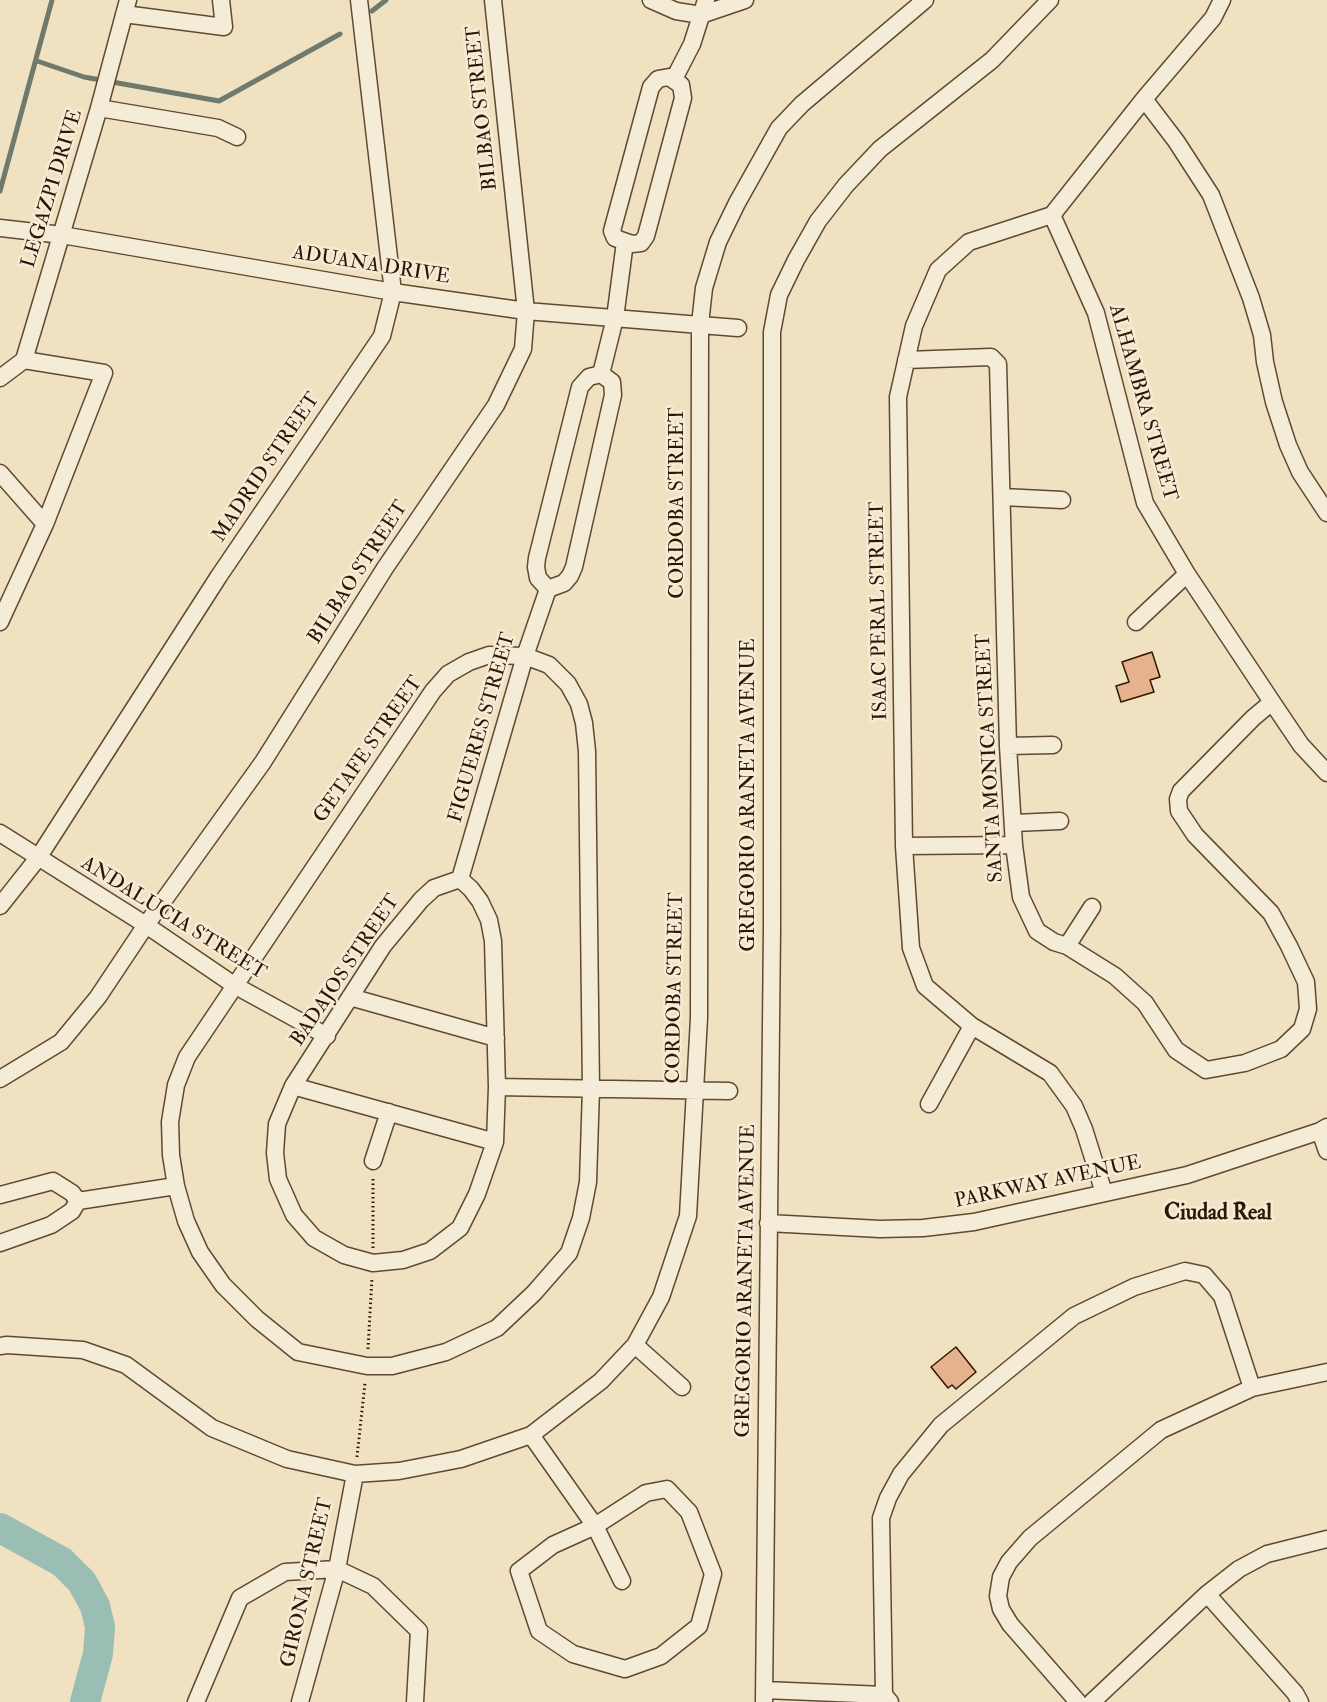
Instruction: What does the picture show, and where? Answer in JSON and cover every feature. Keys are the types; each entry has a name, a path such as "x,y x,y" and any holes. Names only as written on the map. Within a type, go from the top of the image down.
{"street":[{"path":"126,7 224,27 221,0"},
{"name":"MADRID STREET","path":"0,906 38,858 219,576 382,336 393,292 359,0"},
{"name":"BILBAO STREET","path":"0,1079 61,1042 99,997 146,925 263,762 385,568 496,405 523,348 526,311 493,0"},
{"path":"651,0 676,11 745,0"},
{"name":"CORDOBA STREET","path":"0,1346 83,1350 126,1365 212,1428 287,1459 355,1473 399,1471 461,1459 531,1435 601,1381 635,1345 662,1297 688,1216 699,994 700,324 704,288 718,242 779,128 802,104 925,0"},
{"name":"GREGORIO ARANETA AVENUE","path":"764,1696 772,928 772,332 779,295 818,221 846,185 880,149 992,60 1050,0"},
{"path":"1052,215 1169,68 1213,18 1222,0"},
{"name":"LEGAZPI DRIVE","path":"24,360 99,108 126,7"},
{"path":"674,79 692,44 704,7"},
{"path":"669,77 681,85 683,98 646,236 637,245 625,242 615,238 612,231 651,87 658,79 669,77"},
{"path":"1144,99 1176,141 1211,195 1251,298 1262,335 1265,362 1274,402 1288,445 1300,472 1327,513"},
{"path":"99,108 218,128 237,137"},
{"name":"ISAAC PERAL STREET","path":"1052,215 969,242 939,270 914,326 906,360 898,397 904,846 911,948 925,986 972,1026 1050,1073 1074,1106 1084,1129 1104,1193"},
{"name":"ALHAMBRA STREET","path":"1052,215 1096,313 1145,503 1187,574 1272,702 1301,745 1327,773"},
{"name":"ADUANA DRIVE","path":"0,228 62,235 393,292 526,311 738,328"},
{"path":"601,374 615,318 625,242"},
{"name":"SANTA MONICA STREET","path":"906,360 991,357 998,364 1008,746 1014,845 1021,897 1029,917 1037,931 1054,942 1067,946 1122,982 1145,1003 1176,1050 1206,1070 1245,1063 1281,1048 1302,1029 1308,1009 1306,982 1270,913 1195,835 1179,811 1178,799 1181,791 1253,718 1272,702"},
{"path":"0,378 24,360 104,373 45,524 0,622"},
{"path":"601,374 612,382 613,394 574,567 564,583 548,589 538,578 536,567 543,535 580,387 589,377 601,374"},
{"path":"0,473 45,524"},
{"path":"1003,497 1062,500"},
{"path":"1136,622 1187,574"},
{"name":"FIGUERES STREET","path":"460,879 525,656 548,589"},
{"name":"GETAFE STREET","path":"489,655 525,656 549,665 568,684 579,704 587,751 591,1089 588,1182 569,1253 534,1293 497,1328 446,1352 392,1366 367,1366 298,1352 257,1319 223,1285 200,1252 186,1221 176,1186 171,1155 170,1122 176,1085 187,1057 234,985 441,682 448,674 469,662 489,655"},
{"path":"1008,746 1053,746"},
{"path":"1014,823 1060,821"},
{"name":"ANDALUCIA STREET","path":"0,833 146,925 234,985 327,1036"},
{"path":"904,846 1014,845"},
{"name":"BADAJOS STREET","path":"460,879 480,901 489,920 493,941 497,1087 495,1142 477,1194 459,1228 430,1251 404,1260 373,1263 344,1255 314,1238 294,1215 279,1179 275,1153 277,1124 293,1086 383,946 421,900 434,888 460,879"},
{"path":"1067,946 1092,907"},
{"path":"350,997 496,1038"},
{"path":"929,1104 972,1026"},
{"path":"293,1086 495,1142"},
{"path":"497,1087 729,1090"},
{"path":"373,1161 389,1112"},
{"path":"1323,1129 1327,1151"},
{"name":"PARKWAY AVENUE","path":"768,1223 879,1229 923,1228 974,1222 1187,1174 1323,1129"},
{"path":"0,1195 53,1181 72,1193 78,1202"},
{"path":"0,1243 51,1225 72,1211 78,1202 176,1186"},
{"path":"764,1696 887,1699 881,1518 888,1498 901,1474 941,1425 1074,1317 1134,1287 1185,1271 1204,1275 1222,1296 1252,1388"},
{"path":"635,1345 682,1387"},
{"path":"1078,1702 1010,1624 1001,1609 998,1596 1001,1577 1009,1562 1030,1538 1161,1430 1252,1388 1327,1372"},
{"path":"531,1435 595,1526 622,1581"},
{"name":"GIRONA STREET","path":"300,1702 337,1569 355,1473"},
{"path":"667,1489 689,1512 713,1574 699,1626 661,1656 626,1669 573,1654 539,1631 519,1571 553,1545 595,1526 646,1493 667,1489"},
{"path":"1092,1702 1207,1594 1239,1569 1267,1554 1327,1539"},
{"path":"196,1702 240,1598 285,1572 337,1569 373,1586 418,1631 415,1702"},
{"path":"1207,1594 1295,1693 1300,1702"}],"path":[{"path":"355,1473 367,1366 373,1263 373,1161"}],"building":[{"path":"1152,652 1160,677 1150,680 1154,692 1121,702 1116,686 1129,682 1122,662"},
{"path":"956,1347 976,1372 956,1389 952,1385 948,1388 931,1367"}],"waterway":[{"path":"0,191 52,0"},
{"path":"372,11 386,0"},
{"path":"37,61 84,77 219,101 340,34"},
{"path":"0,1528 62,1562 82,1582 95,1606 100,1627 98,1654 85,1702"}],"district":[{"name":"Ciudad Real","path":"1218,1214"}]}
